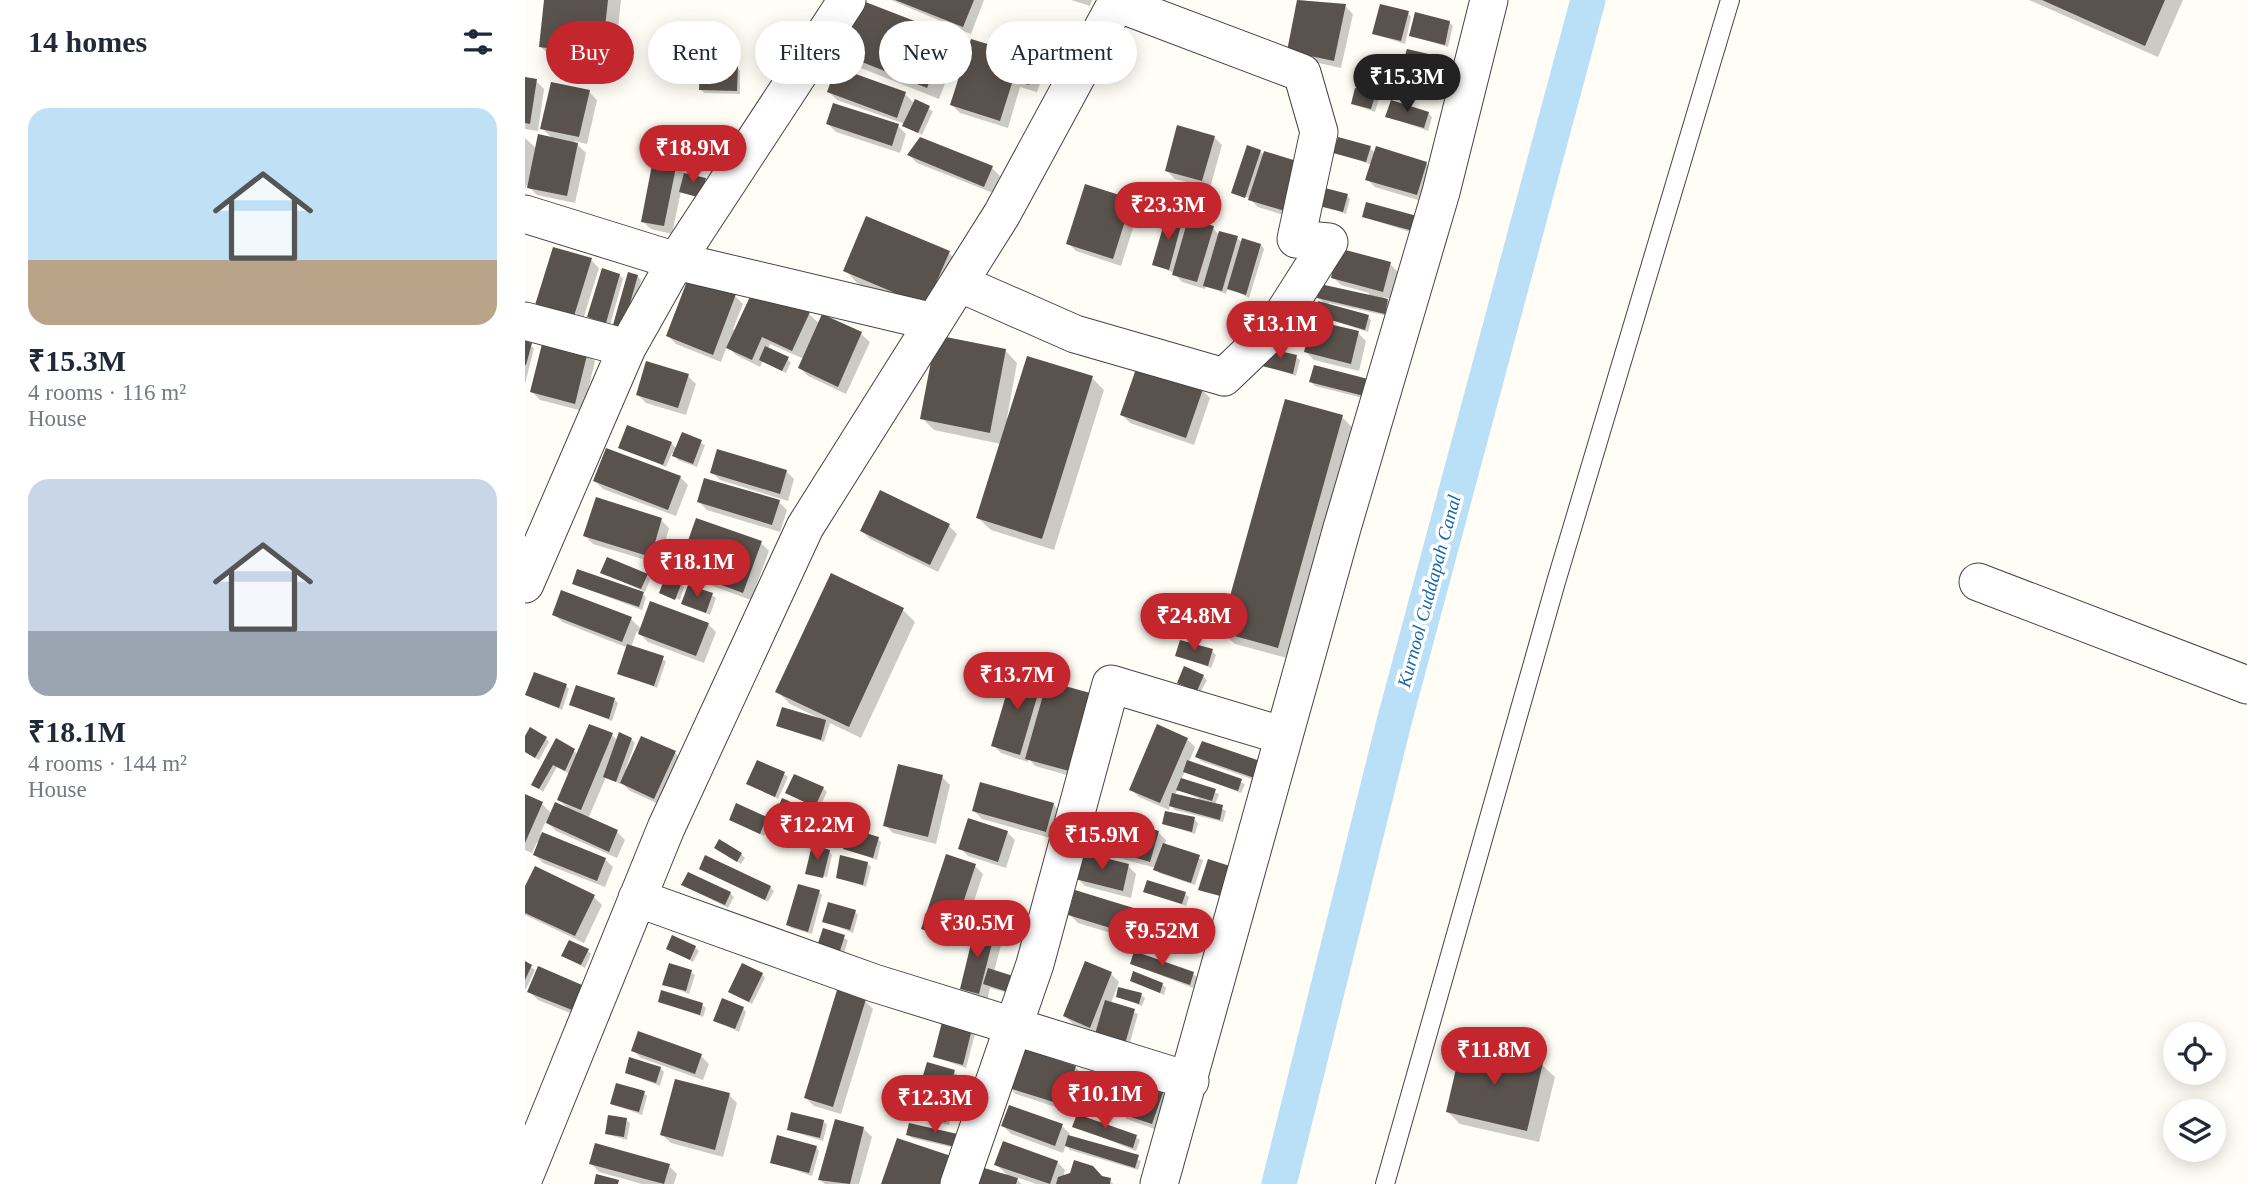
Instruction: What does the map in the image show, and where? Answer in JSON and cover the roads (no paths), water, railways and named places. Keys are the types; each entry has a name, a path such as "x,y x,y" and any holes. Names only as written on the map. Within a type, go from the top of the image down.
{"street":[{"path":"525,584 627,348 676,261 847,0"},
{"path":"1159,1184 1284,736 1441,192 1489,0"},
{"path":"525,1175 666,828 805,527 1002,214 1117,2 1302,73 1319,132 1296,239 1329,242 1273,330 1224,377 1075,334 959,283"},
{"path":"525,214 676,261 934,322"},
{"path":"525,321 627,348"},
{"path":"1978,582 2247,685"},
{"path":"959,1184 1035,964 1111,684 1284,736"},
{"path":"637,898 874,983 1013,1028 1190,1080"}],"lane":[{"path":"1385,1184 1556,582 1730,0"}],"waterway":[{"name":"Kurnool Cuddapah Canal","path":"1279,1184 1393,726 1588,0"}]}
